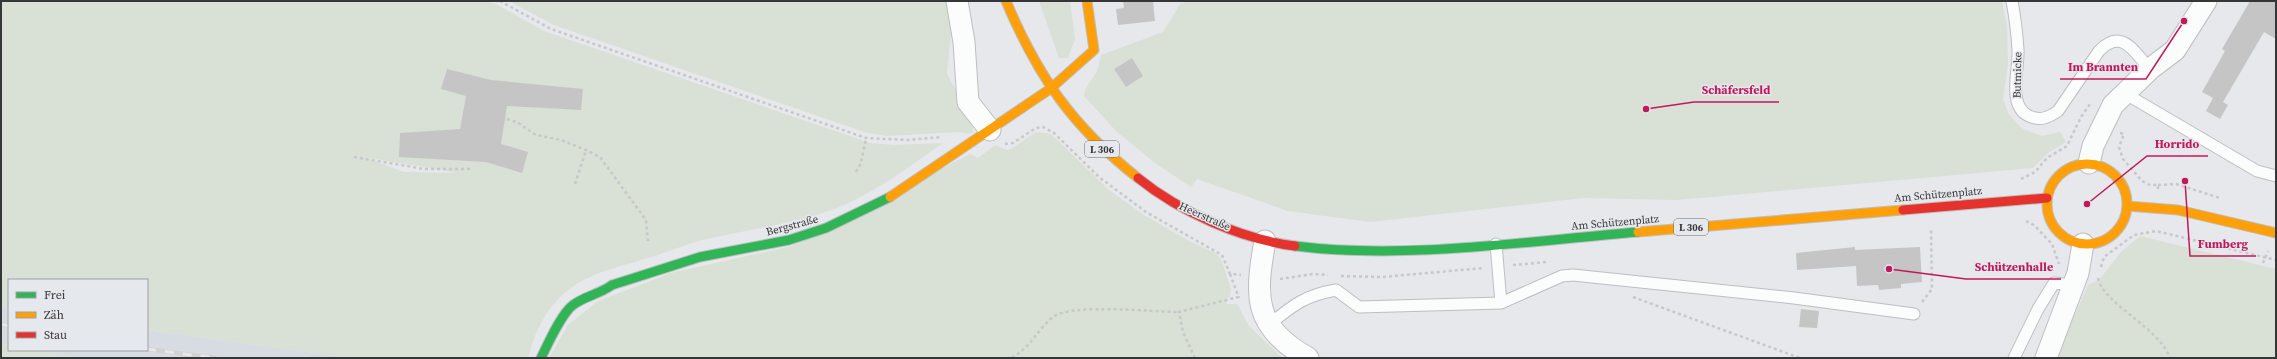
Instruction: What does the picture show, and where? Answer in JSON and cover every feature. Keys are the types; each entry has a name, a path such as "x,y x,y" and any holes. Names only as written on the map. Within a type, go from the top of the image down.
{"main road":[{"name":"Heerstraße","path":"1006,1 1017,32 1050,89 1086,133 1107,154 1142,182 1185,208 1265,241"},
{"path":"1050,89 1094,50 1087,1"},
{"name":"Bergstraße","path":"541,358 555,329 569,309 578,301 602,293 615,283 693,259 789,240 826,228 892,197 1050,89"},
{"path":"2089,163 2102,166 2113,172 2123,187 2127,206 2124,218 2118,230 2108,238 2096,243 2083,244 2070,240 2059,233 2052,223 2047,211 2047,198 2050,187 2057,176 2066,169 2077,164 2089,163"},
{"name":"Am Schützenplatz","path":"1265,241 1302,247 1366,252 1496,244 2015,199 2047,198"},
{"path":"2127,206 2178,210 2276,233"}],"street":[{"path":"957,1 964,42 968,102 990,130"},
{"path":"2089,163 2093,146 2114,104 2150,69 2175,50 2206,1"},
{"path":"1265,241 1258,278 1259,299 1265,318 1283,342 1308,358"},
{"path":"2046,358 2076,279 2083,244"}],"lane":[{"name":"Butmicke","path":"2012,1 2018,51 2017,105 2023,114 2036,119 2049,117 2058,111 2106,43 2119,40 2129,45 2150,69"},
{"path":"2124,93 2257,171 2276,176"},
{"path":"1496,244 1502,303"},
{"path":"1270,324 1299,301 1316,293 1336,290 1359,306 1502,303 1562,276 1572,275 1794,298 1914,314"},
{"path":"2014,358 2038,309 2054,283 2076,279"}],"path":[{"path":"500,1 551,29 866,138 908,140 944,137"},
{"path":"2016,181 2035,172 2048,158 2067,146 2081,117"},
{"path":"507,119 517,122 536,135 561,140 600,157 646,220 648,241"},
{"path":"2116,132 2124,134 2119,147 2123,159 2142,181 2150,185 2176,184 2187,186 2226,200"},
{"path":"856,172 861,163 866,138"},
{"path":"575,184 586,150"},
{"path":"354,157 424,169 470,169"},
{"path":"2158,185 2159,195"},
{"path":"2023,219 2034,225 2052,244 2056,251 2058,263 2076,279 2098,275 2100,287 2110,298 2140,321 2170,358"},
{"path":"1914,314 1932,289 1931,224"},
{"path":"2100,269 2104,257 2134,235 2156,231 2276,260"},
{"path":"1012,358 1026,349 1054,316 1074,309 1178,312 1238,297"},
{"path":"1631,297 1800,358"},
{"path":"1178,312 1183,332 1195,358"}],"shaded area":[{"path":"1,1 485,1 496,4 544,31 870,143 894,145 943,143 902,172 859,198 829,211 781,224 699,241 594,275 567,291 553,305 538,330 528,358 349,358 148,330 148,279 8,279 8,309 1,307","holes":["364,157 458,173 404,172"]},
{"path":"509,1 954,1 947,74 972,120 973,132 970,134 960,132 886,136 864,132 554,25"},
{"path":"1039,1 1070,1 1075,39 1068,58 1059,58"},
{"path":"1190,1 2002,1 2007,27 2008,65 2003,99 2009,115 2023,129 2042,136 2060,132 2066,142 2048,153 2033,168 1677,200 1583,198 1370,222 1288,211 1197,179 1191,187 1155,163 1116,131 1084,96 1085,90 1097,71 1101,55 1163,32 1180,4"},
{"path":"1036,132 1051,134 1109,190 1144,215 1191,242 1215,253 1221,259 1231,289 1230,297 1225,299 1227,304 1237,304 1249,326 1282,358 549,358 568,325 598,301 671,273 792,246 970,154 978,158 995,145 1007,150 1011,149"},
{"path":"2140,236 2276,269 2276,358 2056,358 2088,285 2099,280 2121,252"},
{"path":"1,307 8,309 8,345 1,343"},
{"path":"148,330 349,358 81,358 40,351 148,351"},
{"path":"1,343 8,345 8,351 40,351 81,358 1,358"}],"building":[{"path":"1123,1 1153,1 1155,21 1118,25 1116,9 1124,8"},
{"path":"2250,1 2276,1 2276,39 2264,32 2223,102 2228,105 2220,119 2206,111 2213,98 2202,92 2225,51 2222,49"},
{"path":"1132,58 1143,76 1126,87 1114,69"},
{"path":"447,69 491,80 583,89 581,110 507,106 501,144 528,152 522,173 486,162 399,157 400,133 460,129 466,96 441,89"},
{"path":"1855,247 1855,250 1920,247 1922,282 1901,284 1901,288 1879,290 1878,285 1857,286 1856,266 1797,270 1796,253"},
{"path":"1801,309 1819,311 1817,328 1799,327"}],"railway":[{"path":"1,324 8,326"},
{"path":"148,349 215,358"}],"traffic: fast":[{"path":"541,358 555,330 568,309 582,299 603,291 612,285 700,257 789,240 826,228 890,197"},
{"path":"1295,246 1337,250 1423,250 1466,248 1638,232"}],"traffic: slow":[{"path":"1006,1 1031,54 1060,99 1094,140 1138,178"},
{"path":"890,197 1050,89 1094,50 1087,1"},
{"path":"2087,164 2102,167 2115,176 2124,189 2127,204 2124,219 2115,232 2102,241 2087,244 2072,241 2059,232 2050,219 2047,204 2050,189 2059,176 2072,167 2087,164"},
{"path":"2127,206 2178,210 2276,233"},
{"path":"1638,232 1903,210"}],"traffic: jam":[{"path":"1138,178 1173,202 1212,222 1254,237 1295,246"},
{"path":"1903,210 2047,198"}],"place":[{"name":"Im Brannten","path":"2184,21"},
{"name":"Schäfersfeld","path":"1646,109"},
{"name":"Fumberg","path":"2185,181"},
{"name":"Horrido","path":"2087,204"},
{"name":"Schützenhalle","path":"1889,269"}]}
